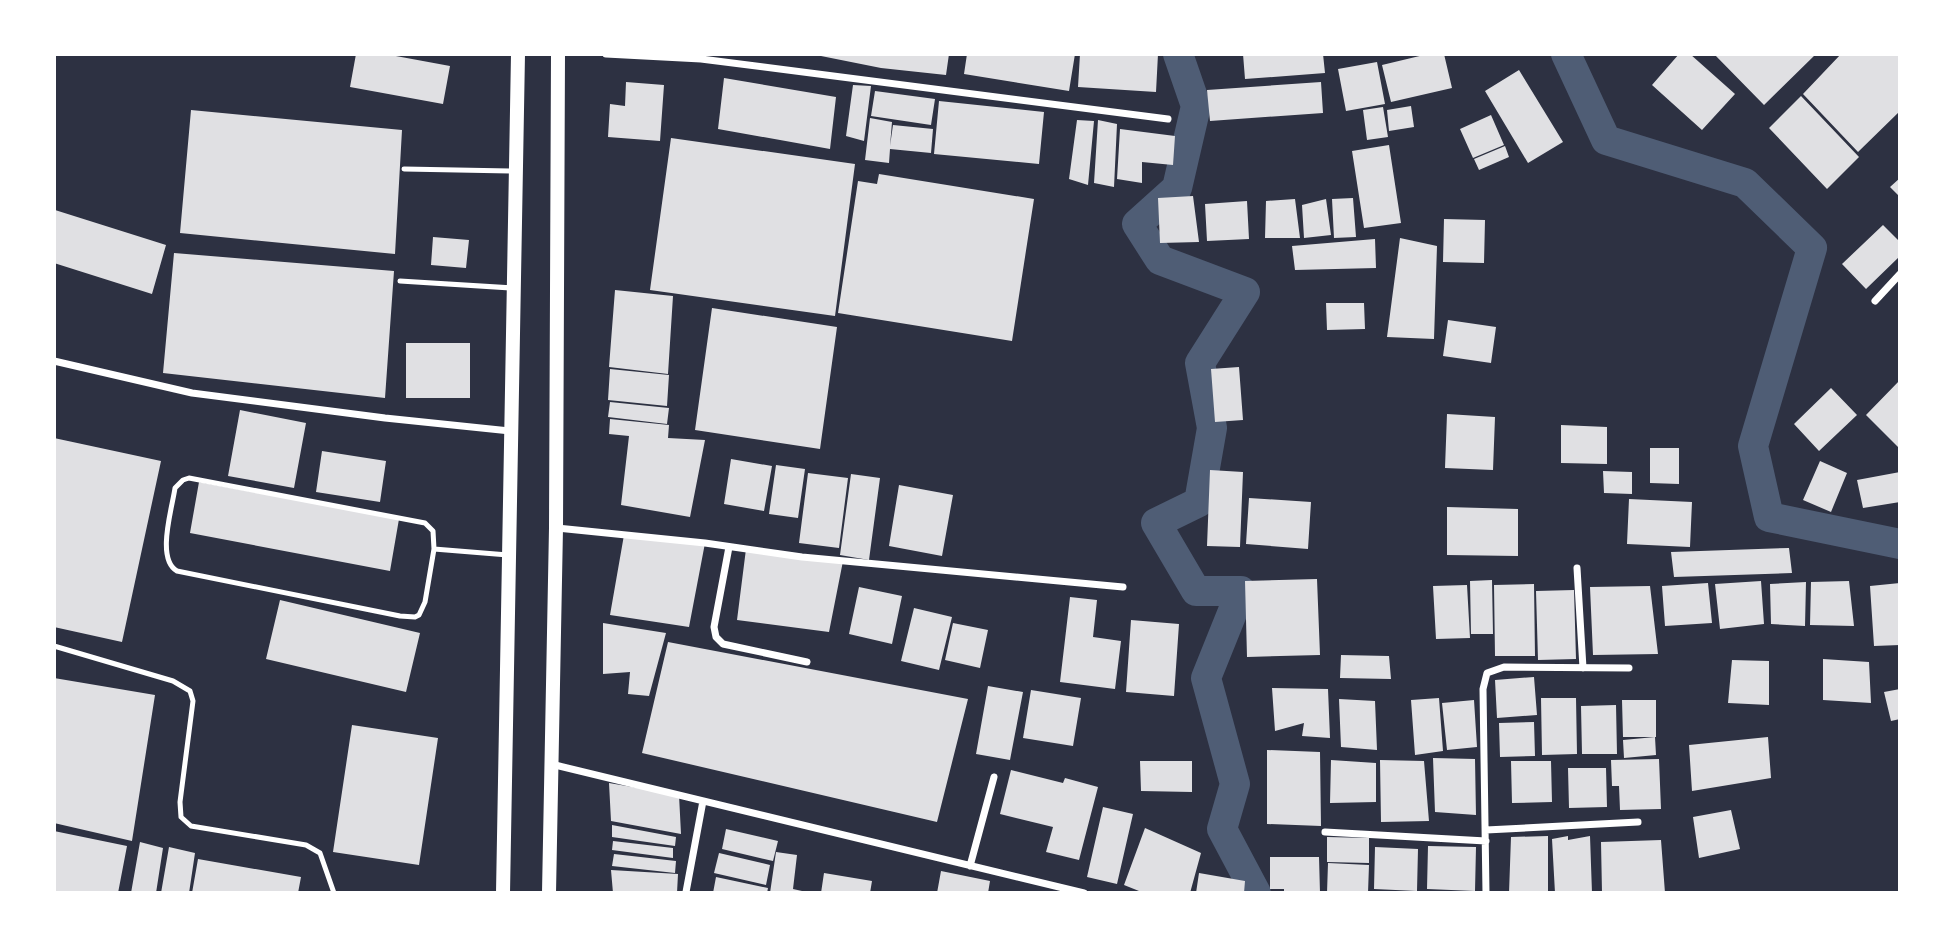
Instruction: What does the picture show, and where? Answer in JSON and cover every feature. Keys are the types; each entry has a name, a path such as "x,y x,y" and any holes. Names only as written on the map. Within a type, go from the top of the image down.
{"main road":[{"path":"503,893 517,54"},
{"path":"548,893 556,528 558,54"}],"street":[{"path":"606,54 701,58 1168,119"},
{"path":"1875,301 1900,274"},
{"path":"54,361 192,393 511,432"},
{"path":"556,528 802,557 1123,587"},
{"path":"729,547 714,627 716,637 723,644 807,662"},
{"path":"1577,568 1583,668"},
{"path":"1486,893 1483,689 1487,673 1504,667 1629,668"},
{"path":"551,765 1083,893"},
{"path":"970,866 994,777"},
{"path":"686,892 703,801"},
{"path":"1486,830 1638,822"},
{"path":"1325,832 1486,841"}],"lane":[{"path":"404,169 515,171"},
{"path":"400,281 512,288"},
{"path":"189,478 418,520 433,531 434,549 423,609 419,615 410,618 177,571 171,567 166,555 175,488 189,478"},
{"path":"434,549 509,555"},
{"path":"54,646 173,681 190,691 193,701 180,802 181,817 191,826 306,845 320,853 334,893"}],"building":[{"path":"356,54 385,54 450,66 443,104 350,87"},
{"path":"811,54 949,54 946,75 881,68"},
{"path":"967,54 1075,54 1069,91 964,74"},
{"path":"1080,54 1158,54 1156,92 1078,87"},
{"path":"1243,54 1323,54 1325,73 1245,79"},
{"path":"1428,54 1444,54 1452,88 1391,102 1382,65"},
{"path":"1679,54 1690,54 1735,94 1702,130 1652,85"},
{"path":"1714,54 1816,54 1764,105"},
{"path":"1841,54 1900,54 1900,111 1858,152 1803,94"},
{"path":"1377,62 1385,104 1346,111 1338,69"},
{"path":"1519,70 1563,142 1528,163 1485,91"},
{"path":"724,78 836,97 830,149 718,129"},
{"path":"626,82 664,85 660,141 608,137 610,104 625,106"},
{"path":"1321,82 1323,113 1210,121 1207,90"},
{"path":"853,85 871,86 864,141 846,136"},
{"path":"875,91 935,99 931,125 871,116"},
{"path":"1801,96 1859,157 1827,189 1769,128"},
{"path":"939,101 1044,112 1039,164 934,154"},
{"path":"1411,106 1414,127 1389,131 1387,110"},
{"path":"1383,107 1388,137 1367,140 1363,110"},
{"path":"191,110 402,130 395,254 180,233"},
{"path":"1491,115 1504,145 1473,158 1460,129"},
{"path":"870,118 892,122 890,146 893,125 933,129 931,153 890,149 889,163 865,160"},
{"path":"1077,120 1094,121 1088,185 1069,179"},
{"path":"1098,120 1117,124 1114,187 1094,183"},
{"path":"1120,129 1175,136 1173,165 1142,162 1142,183 1117,179"},
{"path":"671,138 855,164 835,316 650,290"},
{"path":"1389,145 1401,223 1364,228 1352,151"},
{"path":"1505,146 1509,157 1479,170 1474,159"},
{"path":"879,174 1034,199 1012,341 838,313 858,181 877,184"},
{"path":"1900,178 1900,197 1890,187"},
{"path":"1193,196 1199,242 1160,243 1158,198"},
{"path":"1353,198 1356,237 1334,238 1332,199"},
{"path":"1295,199 1300,238 1265,238 1266,201"},
{"path":"1326,199 1331,235 1304,238 1302,205"},
{"path":"1247,201 1249,239 1207,241 1205,204"},
{"path":"55,210 166,245 152,294 54,263"},
{"path":"1444,219 1485,220 1484,263 1443,262"},
{"path":"1883,225 1900,242 1900,256 1866,289 1842,264"},
{"path":"433,237 469,240 466,268 431,265"},
{"path":"1400,238 1437,246 1434,339 1387,337"},
{"path":"1375,239 1376,268 1295,270 1292,246"},
{"path":"174,253 394,271 385,398 163,373"},
{"path":"615,290 673,296 668,374 609,367"},
{"path":"1326,303 1364,303 1365,329 1327,330"},
{"path":"712,308 837,327 820,449 695,430"},
{"path":"1448,320 1496,327 1491,363 1443,356"},
{"path":"406,343 470,343 470,398 406,398"},
{"path":"1239,367 1243,420 1215,422 1211,369"},
{"path":"610,369 669,375 667,406 608,400"},
{"path":"1900,380 1900,449 1866,415"},
{"path":"1831,388 1857,415 1819,451 1794,424"},
{"path":"610,402 669,408 667,424 608,417"},
{"path":"240,410 306,423 294,488 228,476"},
{"path":"1447,414 1495,417 1493,470 1445,468"},
{"path":"610,419 669,425 668,438 705,440 690,517 621,505 629,436 609,434"},
{"path":"1561,425 1607,427 1607,464 1561,463"},
{"path":"54,438 161,461 122,642 54,627"},
{"path":"1650,448 1679,448 1679,484 1650,483"},
{"path":"322,451 386,461 380,502 316,492"},
{"path":"731,459 772,466 764,511 724,504"},
{"path":"1820,461 1847,473 1831,512 1803,500"},
{"path":"776,465 805,469 798,518 769,514"},
{"path":"1210,470 1243,472 1240,547 1207,546"},
{"path":"1603,471 1632,472 1632,494 1604,493"},
{"path":"1900,472 1900,502 1863,508 1857,480"},
{"path":"808,473 848,478 839,548 799,543"},
{"path":"851,474 880,478 869,560 840,555"},
{"path":"199,482 399,519 390,571 190,533"},
{"path":"899,485 953,495 942,556 889,546"},
{"path":"1249,498 1311,502 1308,549 1246,544"},
{"path":"1629,499 1692,502 1690,547 1627,544"},
{"path":"1447,507 1518,509 1518,556 1447,555"},
{"path":"624,535 705,543 689,627 610,615"},
{"path":"1789,548 1792,573 1674,577 1671,552"},
{"path":"746,549 843,561 829,632 737,620"},
{"path":"1317,579 1320,655 1247,657 1245,581"},
{"path":"1492,580 1493,634 1471,634 1470,581"},
{"path":"1761,581 1764,624 1720,629 1715,584"},
{"path":"1849,581 1854,626 1810,625 1811,582"},
{"path":"1806,582 1805,626 1771,624 1770,584"},
{"path":"1708,583 1712,623 1665,626 1662,586"},
{"path":"1900,583 1900,645 1874,646 1870,586"},
{"path":"1534,584 1535,656 1495,656 1494,585"},
{"path":"1467,585 1470,638 1436,639 1433,586"},
{"path":"1650,586 1658,654 1593,655 1590,587"},
{"path":"859,587 902,596 892,644 849,634"},
{"path":"1574,590 1576,659 1538,660 1536,591"},
{"path":"1070,597 1097,600 1093,637 1121,641 1115,689 1060,682"},
{"path":"280,600 420,633 406,692 266,659"},
{"path":"914,608 952,617 939,670 901,661"},
{"path":"1131,620 1179,624 1174,696 1126,692"},
{"path":"603,623 666,633 649,696 628,694 630,672 603,674"},
{"path":"953,623 988,630 980,668 945,660"},
{"path":"668,642 968,699 937,822 642,753"},
{"path":"1341,655 1389,656 1391,679 1340,678"},
{"path":"1823,659 1869,662 1871,703 1823,700"},
{"path":"1732,660 1769,661 1769,705 1728,703"},
{"path":"1534,677 1537,715 1497,718 1495,680"},
{"path":"54,678 155,695 132,841 54,823"},
{"path":"988,686 1023,692 1010,760 976,754"},
{"path":"1272,688 1328,689 1330,738 1302,736 1304,723 1275,731"},
{"path":"1900,689 1900,719 1891,721 1884,692"},
{"path":"1031,690 1081,698 1073,746 1023,738"},
{"path":"1439,698 1443,751 1415,755 1411,700"},
{"path":"1541,698 1576,698 1577,754 1542,755"},
{"path":"1339,699 1375,701 1377,750 1341,747"},
{"path":"1474,700 1477,747 1447,750 1442,703"},
{"path":"1622,700 1656,700 1656,737 1623,737"},
{"path":"1616,705 1617,754 1582,754 1581,706"},
{"path":"1534,722 1535,756 1500,757 1499,723"},
{"path":"352,725 438,738 419,865 333,852"},
{"path":"1655,737 1656,755 1624,758 1623,740"},
{"path":"1768,737 1771,778 1692,791 1689,745"},
{"path":"1267,750 1320,752 1321,826 1267,824"},
{"path":"1433,758 1475,759 1476,815 1435,812"},
{"path":"1659,759 1661,809 1620,810 1619,786 1612,786 1611,760"},
{"path":"1331,760 1376,763 1376,802 1330,803"},
{"path":"1380,760 1424,761 1429,821 1381,822"},
{"path":"1140,761 1192,761 1192,792 1141,791"},
{"path":"1511,761 1551,761 1552,802 1512,803"},
{"path":"1568,768 1606,768 1607,807 1569,808"},
{"path":"1011,770 1063,783 1065,778 1098,787 1079,860 1046,852 1053,827 1000,814"},
{"path":"609,783 679,795 681,834 611,821"},
{"path":"1103,807 1133,814 1117,884 1087,877"},
{"path":"1731,810 1740,849 1699,858 1693,817"},
{"path":"612,825 676,837 675,846 612,837"},
{"path":"1145,828 1201,853 1190,893 1144,893 1124,885"},
{"path":"726,829 778,841 773,861 722,849"},
{"path":"54,831 127,846 118,893 54,893"},
{"path":"1548,836 1548,893 1509,893 1511,837"},
{"path":"1568,836 1568,840 1590,836 1592,893 1555,893 1552,839"},
{"path":"1327,837 1369,838 1369,863 1327,862"},
{"path":"1661,840 1665,893 1602,893 1601,842"},
{"path":"613,841 673,848 673,858 612,850"},
{"path":"140,842 163,848 156,893 131,893"},
{"path":"1428,846 1476,847 1475,891 1427,889"},
{"path":"169,847 195,853 189,893 161,893"},
{"path":"1375,847 1418,849 1417,891 1374,889"},
{"path":"776,852 797,855 793,889 811,893 770,893"},
{"path":"719,853 770,865 766,885 714,873"},
{"path":"614,854 676,861 675,873 612,866"},
{"path":"1270,857 1319,857 1320,893 1284,893 1284,889 1270,889"},
{"path":"198,859 301,877 298,893 192,893"},
{"path":"1328,863 1369,865 1368,893 1327,893"},
{"path":"611,870 678,874 677,893 613,893"},
{"path":"941,871 990,881 988,893 937,893"},
{"path":"824,873 872,881 870,893 821,893"},
{"path":"1199,873 1245,881 1244,893 1196,893"},
{"path":"716,877 768,888 767,893 713,893"}],"waterway":[{"path":"1178,54 1196,106 1177,188 1137,224 1160,260 1245,292 1200,363 1212,428 1199,502 1156,523 1196,591 1241,591 1206,678 1235,784 1222,829 1256,893"},
{"path":"1566,54 1606,140 1745,183 1812,248 1753,446 1769,517 1900,544"}]}
